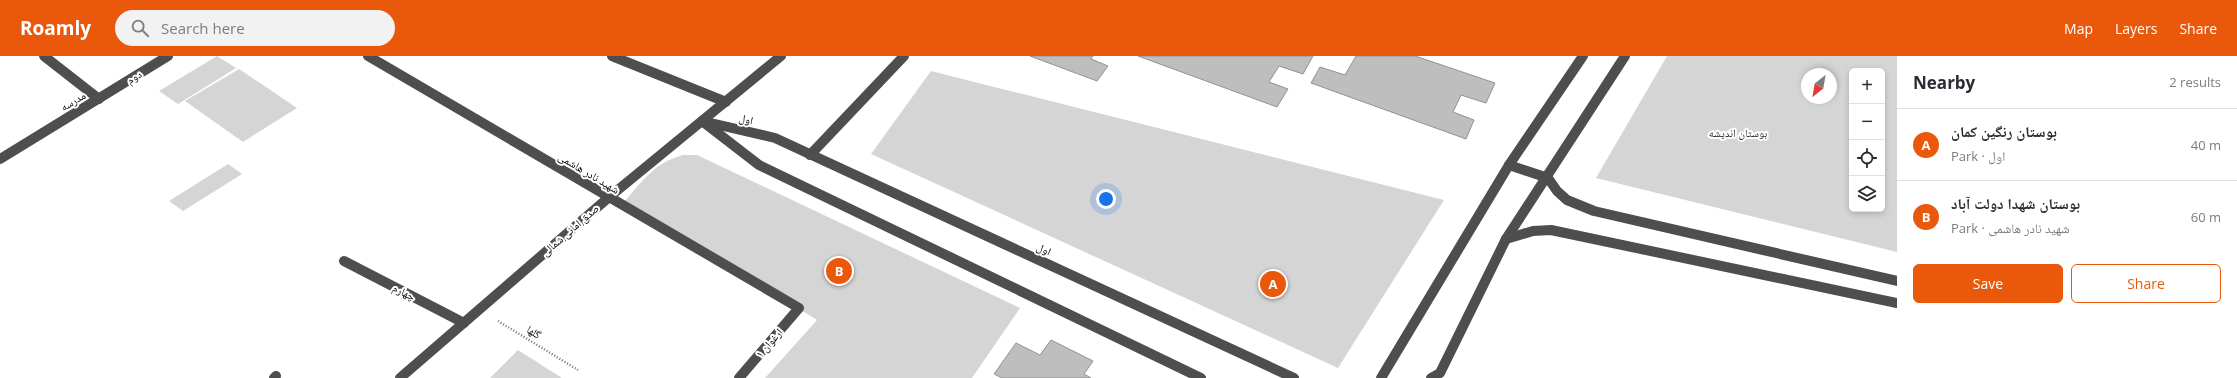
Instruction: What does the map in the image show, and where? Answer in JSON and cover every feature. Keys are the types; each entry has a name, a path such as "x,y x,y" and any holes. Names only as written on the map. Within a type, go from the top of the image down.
{"street":[{"name":"مدرسه","path":"0,159 99,99 44,56"},
{"name":"دوم","path":"99,99 168,56"},
{"name":"شهید نادر هاشمی","path":"368,56 608,198 799,308"},
{"path":"612,56 726,102"},
{"name":"صدق امانی شمالی","path":"400,378 608,198 781,56"},
{"path":"810,155 904,56"},
{"path":"1381,378 1509,166 1583,56"},
{"path":"1431,378 1440,373 1506,239 1548,178 1625,56"},
{"path":"702,121 760,165 1201,378"},
{"name":"اول","path":"702,121 775,138 1294,378"},
{"path":"1509,166 1548,178 1556,192 1566,200 1594,211 1897,281"},
{"path":"1506,239 1533,231 1551,230 1897,303"},
{"name":"چهارم","path":"344,261 464,323"},
{"name":"ارغوان ۱","path":"739,378 799,308"}],"path":[{"name":"گلها","path":"480,310 578,370"}],"green space":[{"path":"217,56 236,68 178,104 159,91"},
{"name":"بوستان اندیشه","path":"1667,56 1897,56 1897,252 1596,178"},
{"path":"239,69 297,108 243,142 185,101"},
{"path":"931,71 1444,200 1338,368 871,154"},
{"path":"683,155 697,155 1020,308 972,378 765,378 817,320 625,201 644,179 658,167 673,158"},
{"path":"228,164 242,174 183,211 169,201"},
{"path":"518,350 562,378 490,378"}],"building":[{"path":"1030,56 1093,56 1091,59 1108,66 1097,81"},
{"path":"1138,56 1313,56 1303,74 1279,66 1269,82 1288,89 1277,107"},
{"path":"1356,56 1415,56 1495,83 1486,103 1461,95 1453,112 1474,120 1466,139 1311,83 1320,67 1345,75"},
{"path":"1051,340 1093,361 1084,374 1091,378 1002,378 994,374 1016,343 1040,355"}],"place":[{"name":"بوستان شهدا دولت آباد","path":"839,271"},
{"name":"بوستان رنگین کمان","path":"1273,284"}]}
